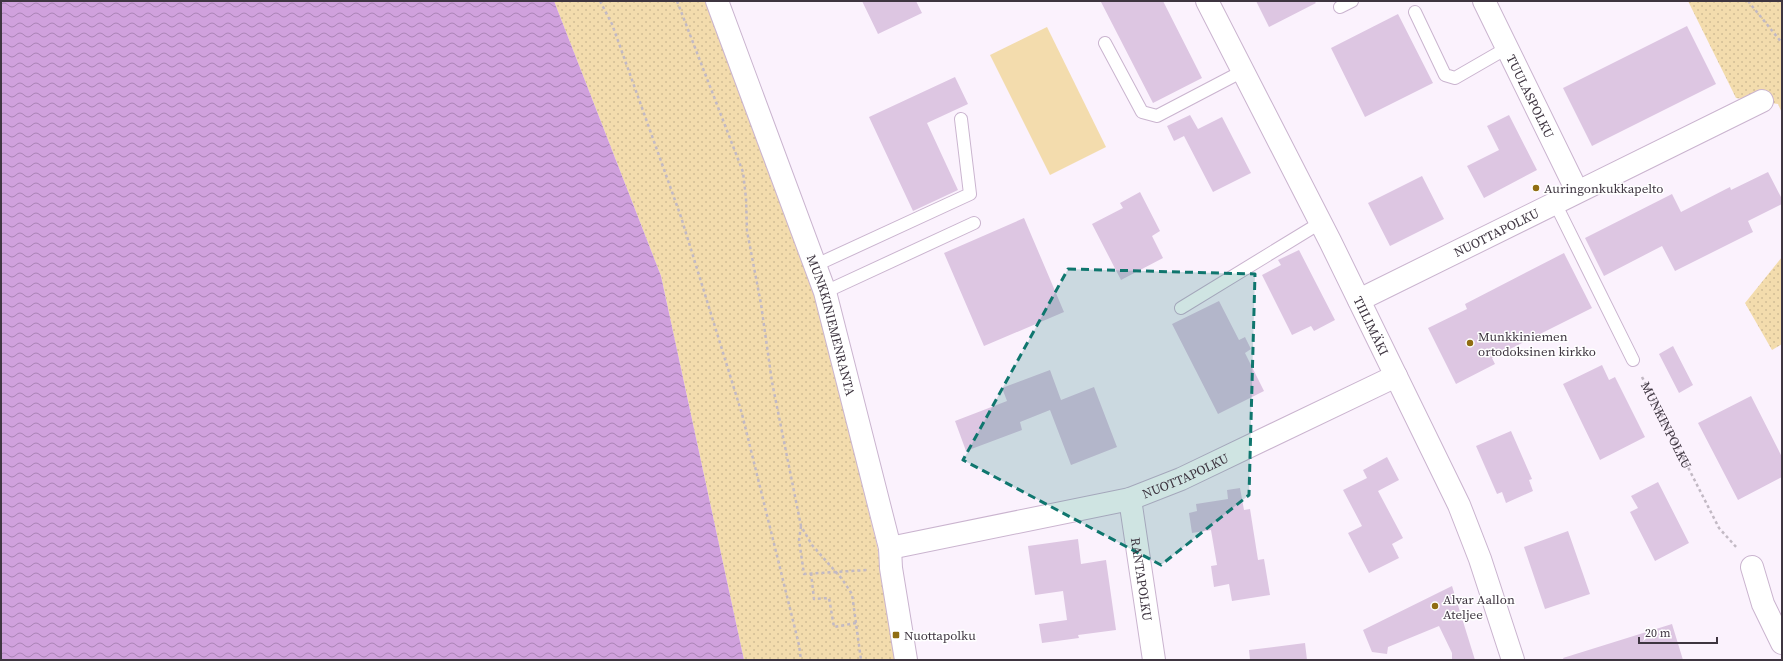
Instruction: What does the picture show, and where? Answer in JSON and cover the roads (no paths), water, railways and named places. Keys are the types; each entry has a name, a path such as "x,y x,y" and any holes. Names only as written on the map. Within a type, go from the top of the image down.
{"street":[{"name":"MUNKKINIEMENRANTA","path":"717,1 825,292 891,558 906,660"},
{"name":"TIILIMÄKI","path":"1207,1 1359,300 1459,505 1480,559 1512,660"},
{"name":"TUULASPOLKU","path":"1484,1 1577,191"},
{"name":"NUOTTAPOLKU","path":"1359,300 1577,191 1762,101"},
{"name":"NUOTTAPOLKU","path":"891,558 1130,499 1181,479 1396,376"},
{"name":"RANTAPOLKU","path":"1130,499 1154,660"},
{"path":"1752,566 1763,604 1782,643"}],"lane":[{"path":"1340,7 1352,1"},
{"path":"1415,12 1445,75 1450,77 1455,78 1507,48"},
{"path":"1105,43 1142,112 1157,116 1243,71"},
{"path":"816,266 970,194 961,119"},
{"path":"1555,202 1633,360"},
{"path":"825,292 974,223"},
{"path":"1181,308 1320,223"}],"water":[{"path":"1,1 554,1 661,276 744,660 1,660"}],"place":[{"name":"Auringonkukkapelto","path":"1536,188"},
{"name":"Munkkiniemen ortodoksinen kirkko","path":"1470,343"},
{"name":"Alvar Aallon Ateljee","path":"1435,606"},
{"name":"Nuottapolku","path":"896,635"}]}
